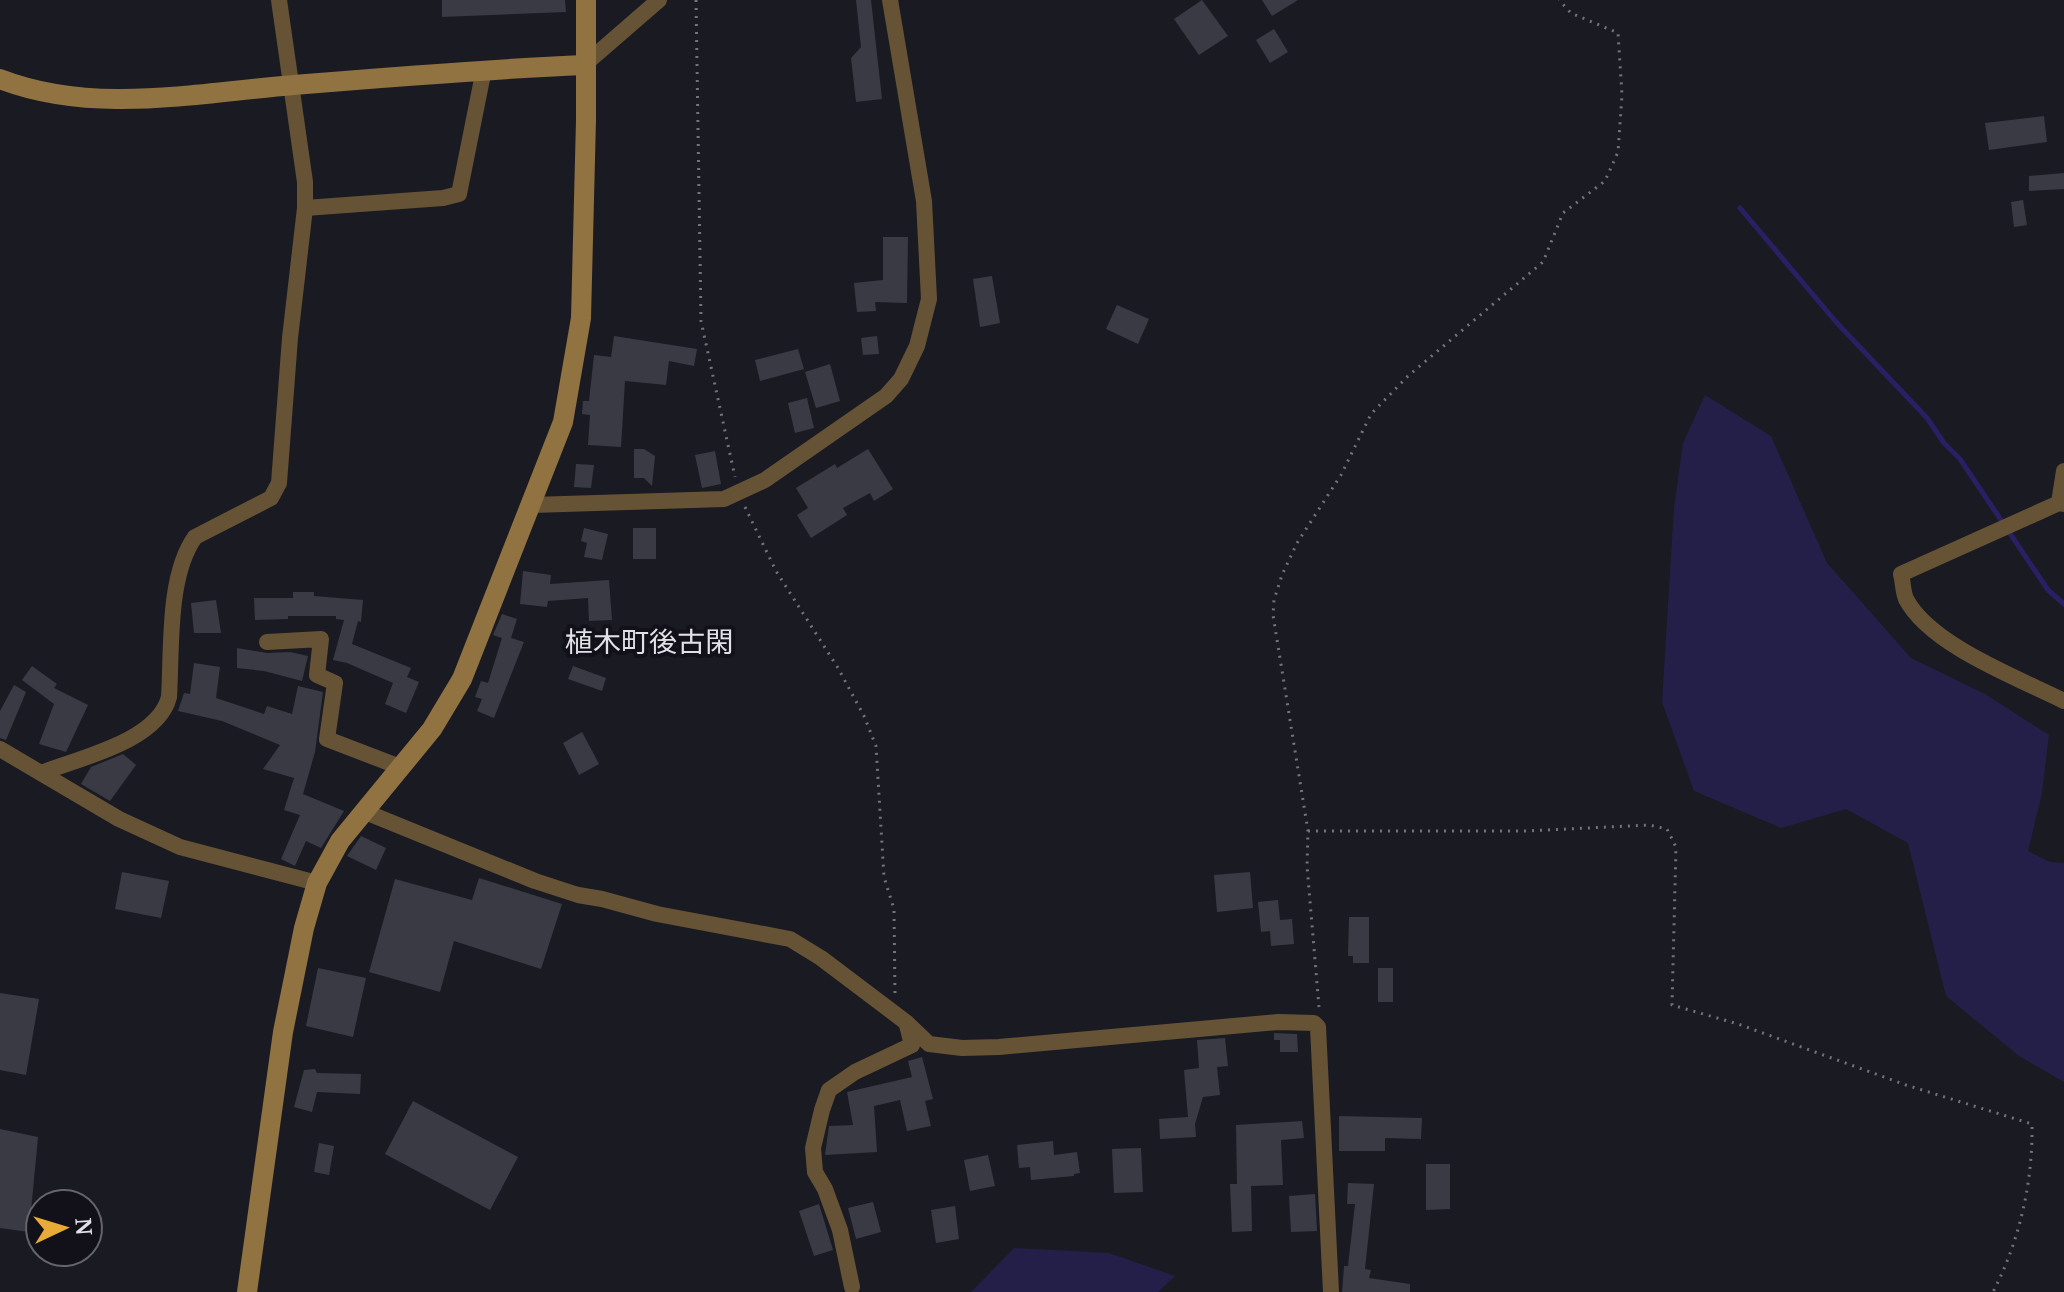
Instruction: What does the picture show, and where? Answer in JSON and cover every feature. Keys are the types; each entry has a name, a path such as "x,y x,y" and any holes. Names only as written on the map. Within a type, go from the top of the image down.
{"street":[{"path":"41,773 134,736 151,726 165,712 169,697 177,578 188,548 195,537 271,498 279,483 305,182 279,0"},
{"path":"247,1292 283,1032 304,928 317,883 340,841 432,729 462,679 563,422 581,318 586,0"},
{"path":"0,79 27,89 96,99 484,69 584,65 659,0"},
{"path":"532,505 724,499 765,480 886,396 901,379 917,346 929,299 924,201 890,0"},
{"path":"305,208 443,198 459,194 484,69"},
{"path":"2064,471 2062,503 1901,574 1906,598 1925,623 1955,647 2064,701"},
{"path":"267,642 321,639 317,675 335,683 327,739 400,767"},
{"path":"0,749 119,819 180,847 317,883"},
{"path":"363,811 535,881 578,895 657,914 790,939 821,958 929,1044 962,1048 999,1047 1278,1022 1314,1023 1318,1027 1331,1292"},
{"path":"852,1287 840,1230 825,1189 815,1172 813,1148 829,1090 855,1072 912,1045 901,1019"}],"path":[{"path":"696,0 701,321 738,491 776,571 838,668 876,746 884,877 894,909 901,1019"},
{"path":"1314,1023 1320,1019 1307,866 1308,831 1273,615 1274,600 1297,543 1341,475 1371,414 1408,376 1543,262 1563,213 1605,181 1618,152 1622,95 1618,33 1571,13 1559,0"},
{"path":"1308,831 1526,831 1649,825 1667,829 1676,847 1672,1005 1738,1024 1906,1085 2032,1124 2033,1159 2023,1209 2006,1267 1993,1292"}],"shaded area":[{"path":"1705,395 1771,436 1827,563 1911,658 1985,694 2049,735 2042,793 2028,851 2050,862 2064,863 2064,1082 2019,1056 1946,996 1908,843 1846,809 1781,828 1694,791 1662,702 1674,508 1683,443"},
{"path":"1014,1248 1109,1253 1175,1276 1158,1292 971,1292"}],"building":[{"path":"442,0 565,0 566,12 442,17"},
{"path":"856,0 871,0 882,99 856,102 851,58 861,47"},
{"path":"1202,0 1228,36 1199,55 1174,19"},
{"path":"1262,0 1298,0 1272,16"},
{"path":"1274,29 1288,52 1270,63 1256,40"},
{"path":"2044,116 2047,142 1989,150 1985,123"},
{"path":"2064,173 2064,189 2029,191 2029,176"},
{"path":"2023,200 2027,225 2014,227 2011,202"},
{"path":"883,237 908,237 907,303 875,302 876,311 857,312 854,283 883,280"},
{"path":"992,276 1000,323 980,327 973,279"},
{"path":"1117,305 1149,319 1138,344 1106,329"},
{"path":"614,336 697,349 694,366 669,361 666,385 625,381 621,447 588,445 590,415 582,414 583,401 589,401 594,355 611,357"},
{"path":"877,336 879,354 863,355 861,338"},
{"path":"798,349 804,369 760,381 755,360"},
{"path":"830,364 840,401 816,408 805,372"},
{"path":"807,398 814,428 795,433 788,403"},
{"path":"634,449 644,449 655,456 652,486 644,478 634,478"},
{"path":"868,449 893,489 874,501 870,493 843,508 847,515 811,538 797,515 808,508 796,488 835,464 837,468"},
{"path":"715,451 721,484 702,488 695,455"},
{"path":"576,464 594,465 591,488 574,487"},
{"path":"584,528 608,534 602,560 584,557 587,543 581,541"},
{"path":"633,528 656,528 656,559 633,559"},
{"path":"523,571 551,575 550,584 609,580 612,620 589,621 588,598 548,601 547,607 520,604"},
{"path":"293,592 363,600 361,622 358,621 352,644 411,668 407,677 419,682 406,713 385,704 393,683 333,660 344,620 336,619 336,616 288,616 288,619 255,620 254,598 293,598"},
{"path":"216,600 221,633 194,633 191,603"},
{"path":"502,614 517,619 511,638 524,642 494,718 477,711 482,699 475,697 481,681 488,683 502,638 493,635"},
{"path":"237,648 308,656 302,681 237,668"},
{"path":"194,663 220,667 216,698 264,714 267,706 292,714 298,686 323,692 315,752 303,794 344,811 321,848 306,841 295,866 281,859 300,815 284,810 294,778 263,769 280,745 222,721 178,711 184,693 190,694"},
{"path":"32,666 57,684 54,688 88,705 66,752 39,744 54,704 22,680"},
{"path":"573,666 606,678 602,691 568,679"},
{"path":"14,685 26,692 6,740 0,738 0,711"},
{"path":"582,732 599,764 579,775 563,743"},
{"path":"123,754 136,765 110,801 81,784 91,767"},
{"path":"361,836 386,848 376,870 347,856"},
{"path":"122,872 169,881 161,918 115,909"},
{"path":"1250,872 1253,908 1217,912 1214,875"},
{"path":"479,878 562,904 541,969 454,941 440,992 369,972 395,879 472,900"},
{"path":"1278,900 1280,920 1292,919 1294,944 1271,946 1270,931 1261,932 1258,902"},
{"path":"1349,917 1369,917 1369,963 1353,963 1353,956 1348,956"},
{"path":"318,968 366,978 353,1037 306,1026"},
{"path":"1378,968 1393,968 1393,1002 1378,1002"},
{"path":"0,993 39,999 26,1075 0,1070"},
{"path":"1274,1033 1297,1034 1298,1052 1280,1052 1280,1040 1274,1040"},
{"path":"1225,1038 1228,1066 1217,1067 1220,1095 1203,1097 1195,1124 1196,1137 1160,1139 1159,1119 1188,1117 1184,1070 1199,1068 1197,1040"},
{"path":"922,1057 933,1099 925,1101 931,1126 907,1131 900,1100 874,1106 877,1152 825,1155 829,1126 853,1125 847,1092 912,1077 908,1061"},
{"path":"315,1069 317,1073 361,1074 360,1094 317,1092 312,1112 294,1107 304,1070"},
{"path":"413,1101 518,1157 490,1210 385,1154"},
{"path":"1339,1116 1422,1118 1421,1139 1385,1138 1385,1151 1339,1151"},
{"path":"1302,1121 1304,1138 1281,1140 1283,1185 1251,1186 1252,1231 1232,1232 1230,1184 1237,1184 1236,1125"},
{"path":"0,1129 38,1137 33,1188 24,1188 24,1231 0,1228"},
{"path":"1053,1141 1054,1155 1077,1152 1080,1173 1031,1180 1030,1167 1019,1168 1017,1145"},
{"path":"319,1143 334,1146 329,1175 314,1172"},
{"path":"1141,1148 1143,1192 1114,1193 1112,1149"},
{"path":"988,1155 995,1186 970,1191 964,1160"},
{"path":"1426,1164 1450,1164 1450,1209 1426,1210"},
{"path":"1348,1183 1374,1184 1365,1269 1371,1270 1369,1278 1410,1284 1410,1292 1342,1292 1355,1204 1347,1204"},
{"path":"1315,1194 1317,1231 1291,1232 1289,1196"},
{"path":"873,1202 881,1232 856,1239 848,1208"},
{"path":"819,1204 833,1250 814,1256 799,1211"},
{"path":"955,1206 959,1239 936,1243 931,1210"}],"waterway":[{"path":"1740,208 1836,322 1927,418 1944,443 1960,459 2048,590 2064,604"}],"district":[{"name":"植木町後古閑","path":"649,641"}]}
